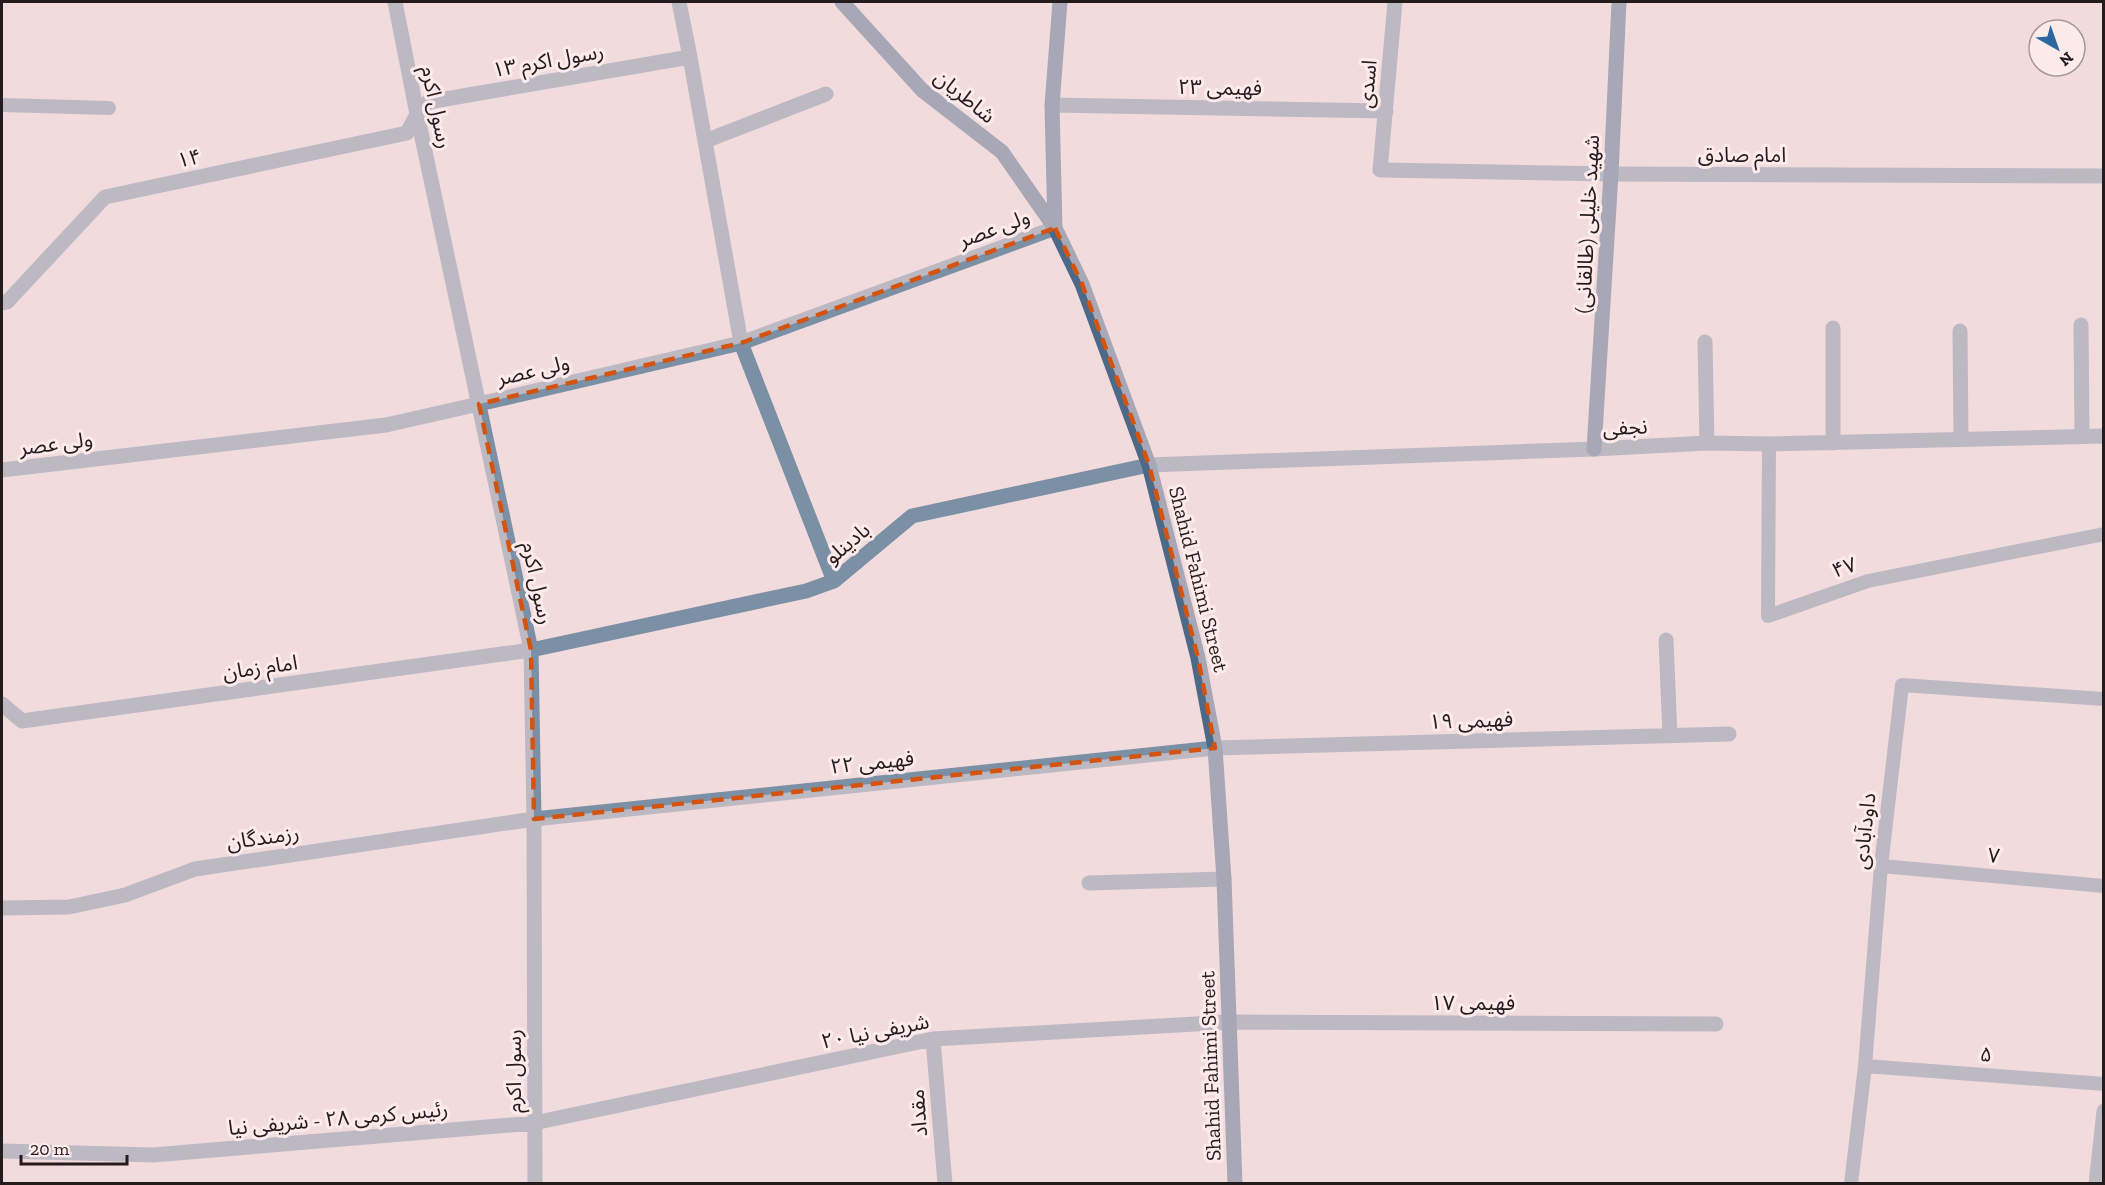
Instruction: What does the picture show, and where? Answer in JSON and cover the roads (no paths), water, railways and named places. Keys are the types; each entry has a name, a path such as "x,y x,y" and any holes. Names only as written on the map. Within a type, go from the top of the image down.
{"street":[{"name":"رسول اکرم","path":"395,2 531,650 535,1184"},
{"path":"679,2 741,343 834,581"},
{"name":"شاطریان","path":"842,2 922,90 1002,152 1055,228"},
{"name":"Shahid Fahimi Street","path":"1060,2 1052,105 1055,228 1082,284 1149,465 1198,658 1215,748 1224,879 1235,1184"},
{"name":"اسدی","path":"1380,170 1395,2"},
{"name":"شهید خلیلی (طالقانی)","path":"1594,449 1619,2"},
{"name":"رسول اکرم ۱۳","path":"417,114 428,102 690,57"},
{"path":"705,141 826,94"},
{"name":"فهیمی ۲۳","path":"1052,105 1386,111"},
{"name":"۱۴","path":"2,303 7,302 105,197 407,133 417,114"},
{"name":"امام صادق","path":"1380,170 1611,174 2103,176"},
{"name":"ولی عصر","path":"2,470 387,425 479,404 741,343 1055,228"},
{"path":"2081,325 2082,435"},
{"path":"1833,328 1833,443"},
{"path":"1960,331 1961,439"},
{"path":"1705,342 1707,443"},
{"name":"نجفی","path":"1149,465 1707,443 1833,443 2103,436"},
{"name":"بادینلو","path":"531,650 806,591 834,581 912,516 1149,465"},
{"path":"1666,640 1670,736"},
{"name":"امام زمان","path":"2,704 22,721 531,650"},
{"name":"فهیمی ۱۹","path":"1215,748 1729,734"},
{"name":"فهیمی ۲۲","path":"534,819 1215,748"},
{"name":"رزمندگان","path":"2,908 69,907 125,895 195,868 534,819"},
{"path":"1089,883 1224,879"},
{"name":"۲۰ شریفی نیا","path":"534,1122 933,1039 1230,1022"},
{"name":"فهیمی ۱۷","path":"1230,1022 1716,1024"},
{"name":"مقداد","path":"933,1039 945,1184"},
{"path":"2096,1184 2103,1111"},
{"name":"رئیس کرمی ۲۸ - شریفی نیا","path":"2,1151 153,1155 534,1122"}],"lane":[{"path":"2,105 109,108"},
{"name":"۴۷","path":"1769,444 1768,616 1868,580 2103,534"},
{"name":"داودآبادی","path":"1851,1184 1865,1066 1881,866 1902,685 2103,699"},
{"name":"۷","path":"1881,866 2103,886"},
{"name":"۵","path":"1865,1066 2103,1084"}]}
